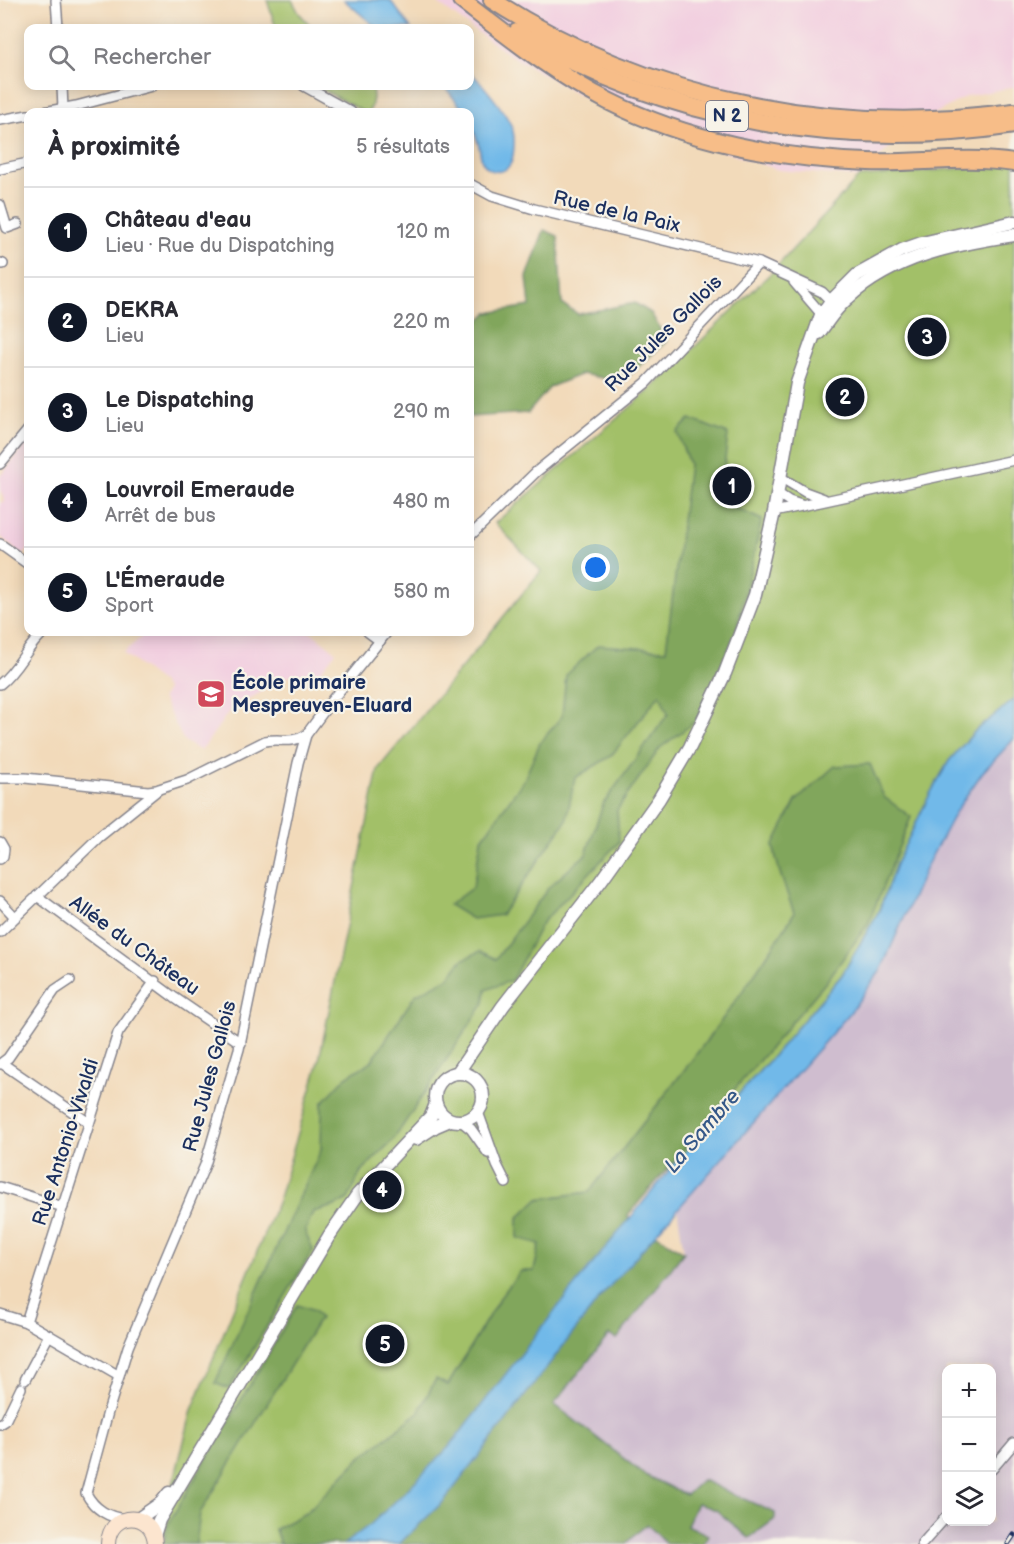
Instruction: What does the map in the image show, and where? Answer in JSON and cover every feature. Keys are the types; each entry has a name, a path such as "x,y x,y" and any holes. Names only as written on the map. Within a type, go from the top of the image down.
{"highway":[{"name":"N 2","path":"463,0 542,47 592,71 638,90 731,117 799,129 862,134 914,135 1014,125"},
{"path":"463,0 537,58 607,100 639,115 696,134 755,150 798,156 868,162 918,162 968,158 994,159 1014,163"},
{"name":"N 2","path":"492,0 553,35 602,58 681,88 735,102 849,118 947,119 1014,112"}],"main road":[{"path":"108,1540 115,1525 132,1519 148,1525 154,1540"}],"street":[{"path":"56,0 58,24"},
{"path":"62,90 63,108"},
{"path":"67,108 137,90"},
{"path":"311,90 343,108"},
{"path":"0,120 24,118"},
{"path":"0,170 24,164"},
{"name":"Rue de la Paix","path":"474,186 492,196 534,209 759,263"},
{"path":"0,205 7,228 18,224"},
{"path":"458,1072 535,963 600,882 659,799 690,747 725,673 754,595 774,512 797,382 810,345 824,318 857,275 902,250 922,243 1014,222"},
{"path":"834,305 899,263 946,248 1014,235"},
{"path":"759,263 822,292 834,305"},
{"name":"Rue Jules Gallois","path":"474,532 536,472 646,383 759,263"},
{"path":"791,278 824,318"},
{"path":"0,464 24,435"},
{"path":"774,512 1014,460"},
{"path":"780,477 804,492 827,499"},
{"path":"777,493 789,501 802,505"},
{"path":"0,544 24,561"},
{"path":"0,684 40,636"},
{"path":"373,636 380,641"},
{"name":"Rue Jules Gallois","path":"98,1508 86,1493 119,1376 128,1347 205,1165 241,1043 298,763 306,735 384,636"},
{"path":"0,778 25,778 148,791 187,780 265,741 278,738 298,741 306,735"},
{"path":"0,932 99,837 159,789"},
{"path":"0,842 4,849 0,859"},
{"name":"Allée du Château","path":"38,896 241,1043"},
{"path":"0,901 15,917"},
{"path":"70,980 55,990 1,1064 89,1123"},
{"name":"Rue Antonio-Vivaldi","path":"26,1322 118,1033 155,981"},
{"path":"476,1079 476,1065 483,1037"},
{"path":"400,1150 436,1125 456,1120 471,1118 478,1112 483,1100 483,1092 476,1079 471,1075 458,1072 451,1073 439,1083 435,1090 436,1104 439,1111 456,1120 477,1136 497,1165"},
{"path":"154,1540 159,1520 329,1236 358,1194 431,1116 436,1104"},
{"path":"478,1112 506,1183"},
{"path":"0,1187 63,1207"},
{"path":"0,1314 26,1322 119,1376"},
{"path":"0,1425 5,1421 49,1335"},
{"path":"98,1508 115,1518 132,1519 161,1503 211,1433"},
{"path":"996,1463 1014,1443"},
{"path":"98,1508 108,1540"},
{"path":"922,1544 942,1522"}],"shaded area":[{"path":"433,0 1014,0 1014,87 967,96 909,128 859,177 779,170 617,116 508,54 474,30 474,24 466,24"},
{"path":"24,447 24,554 22,556 0,536 0,503 4,501 0,488 0,476"},
{"name":"École primaire Mespreuven-Eluard","path":"142,636 316,636 336,652 318,675 289,676 230,710 201,751 184,741 162,698 167,690 161,682 123,653"},
{"path":"1014,700 1014,1544 703,1544 708,1535 687,1525 697,1502 716,1510 749,1538 702,1480 687,1496 644,1475 554,1405 609,1335 617,1339 684,1253 671,1168 768,1062"},
{"path":"647,1524 667,1544 625,1544"}],"green space":[{"path":"267,0 292,0 299,13 309,24 275,24"},
{"path":"323,90 372,90 371,108 357,108"},
{"path":"1014,149 1014,700 977,729 949,761 931,792 896,864 879,911 842,975 768,1062 671,1168 589,1192 538,1199 518,1219 540,1244 534,1271 499,1299 448,1386 436,1379 418,1413 360,1458 306,1513 275,1529 280,1544 167,1544 161,1531 192,1410 279,1198 318,1065 378,769 541,571 495,523 650,390 771,273 859,177 964,168"},
{"path":"544,230 558,236 562,304 578,314 635,303 651,313 667,341 622,382 582,374 550,387 528,413 474,417 474,323 487,313 530,306 527,277"},
{"path":"690,419 728,434 720,501 762,520 736,632 696,721 660,748 617,810 619,842 542,923 512,980 486,990 484,1003 394,1139 361,1172 348,1199 335,1206 313,1212 305,1232 313,1250 229,1389 215,1383 321,1150 322,1103 346,1077 372,1061 415,995 448,978 462,960 480,951 496,959 549,887 586,854 603,804 668,714 660,694 611,756 575,778 566,821 501,915 472,919 449,905 473,887 481,840 524,780 540,743 562,716 566,675 598,645 666,650 689,464 677,432"},
{"path":"870,764 884,797 911,817 868,924 826,982 627,1216 684,1252 617,1339 609,1335 554,1404 645,1475 686,1495 702,1480 775,1513 775,1519 749,1538 716,1510 697,1503 687,1525 708,1535 703,1544 667,1544 647,1524 625,1544 280,1544 275,1529 306,1513 360,1458 418,1413 436,1379 448,1385 499,1299 521,1271 534,1271 540,1244 518,1238 518,1218 538,1199 589,1192 722,1020 794,913 773,846 796,801 835,766"},
{"path":"297,1305 314,1311 320,1318 200,1513 196,1544 163,1544 168,1524"}],"water":[{"path":"344,0 390,0 408,24 372,24"},
{"path":"474,76 501,108 513,131 512,160 504,170 492,170 485,165 481,159 474,130 474,108 462,108 447,90 474,90"},
{"path":"1014,700 1014,739 982,773 956,811 926,867 881,970 849,1014 603,1294 444,1501 399,1544 344,1544 371,1524 450,1446 568,1294 671,1168 768,1062 842,975 879,911 896,864 931,792 949,761 977,729"}],"railway":[{"path":"1008,1544 1014,1535"}],"place":[{"name":"Le Dispatching","path":"927,337"},
{"name":"DEKRA","path":"845,397"},
{"name":"Château d'eau","path":"732,486"},
{"name":"École primaire Mespreuven-Eluard","path":"211,694"},
{"name":"Louvroil Emeraude","path":"382,1190"},
{"name":"L'Émeraude","path":"385,1344"}],"water label":[{"name":"La Sambre","path":"702,1131"}]}
